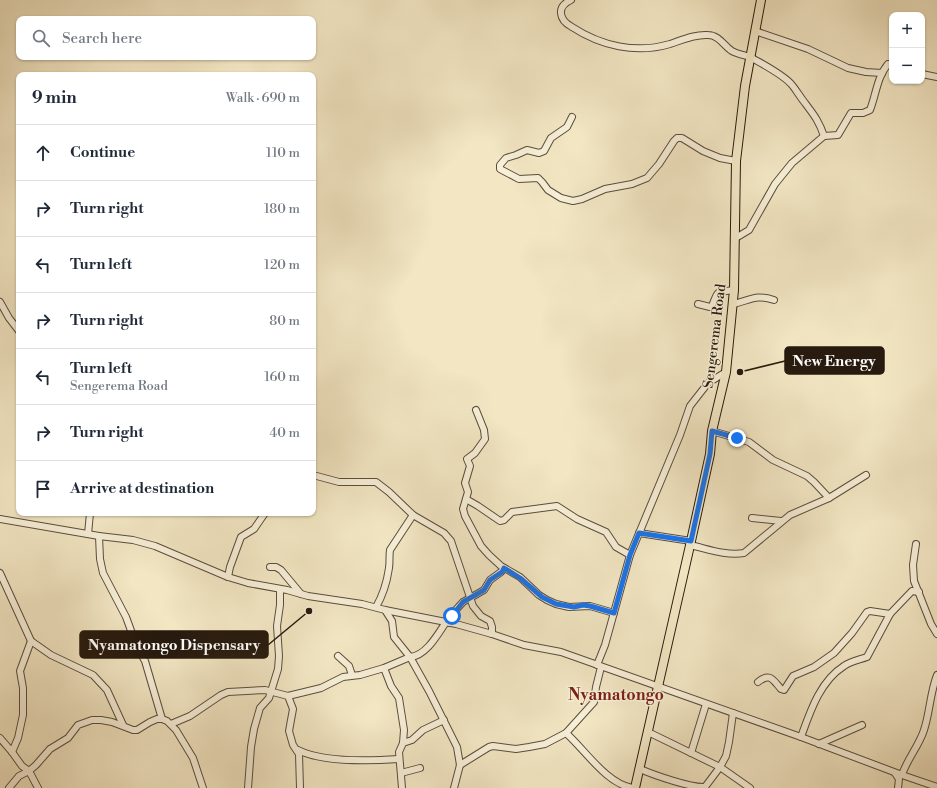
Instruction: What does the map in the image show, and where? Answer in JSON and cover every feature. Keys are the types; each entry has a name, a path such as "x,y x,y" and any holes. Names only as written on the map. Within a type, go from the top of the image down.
{"main road":[{"name":"Sengerema Road","path":"635,788 691,543 710,454 712,431 726,372 734,290 736,161 745,86 761,0"}],"street":[{"path":"571,0 563,7 561,16 564,22 577,30 608,44 633,49 646,49 695,36 710,35 717,38 732,51 751,58 784,78 793,86 818,119 824,136"},
{"path":"755,31 808,49 848,68 866,72 882,73"},
{"path":"734,239 749,230 775,184 792,163 824,136 838,135 851,113 863,113 870,110 875,99 882,73 889,64"},
{"path":"925,75 937,77"},
{"path":"572,117 567,127 551,138 544,151 539,153 527,150 516,156 506,158 500,165 500,169 519,179 538,178 548,190 561,198 573,201 605,189 632,184 647,178 659,164 674,141 679,138 682,138 704,151 720,158 736,161"},
{"path":"698,304 710,306 713,304 718,292 734,290"},
{"path":"733,304 764,296 774,300"},
{"path":"0,302 16,327"},
{"path":"460,765 493,746 516,748 545,744 566,733 594,702 599,666 630,555 690,406 708,383 726,372"},
{"path":"476,410 484,430 485,439 475,454 467,459 470,466 465,483 468,490 463,506 465,516 484,549 497,563 520,578 542,597 556,604 574,607 583,605 590,606 614,613"},
{"path":"712,431 748,442 773,460 807,476 829,498"},
{"path":"639,533 691,543 728,554 744,553 781,522 799,510 829,498 866,475"},
{"path":"316,476 340,482 376,482 413,515 447,535 455,553 469,597 476,610 483,618 490,621 492,634"},
{"path":"466,499 500,521 504,520 512,512 557,506 573,517 606,532 616,547 630,555"},
{"path":"376,607 386,585 390,567 390,550 413,515"},
{"path":"88,534 90,516"},
{"path":"228,577 241,537 254,529 263,516"},
{"path":"0,518 99,536 133,540 155,546 228,577 248,583 376,607 492,634 524,645 561,652 937,787"},
{"path":"752,518 781,522"},
{"path":"99,536 100,558 103,573 126,617 137,647 145,661 162,719"},
{"path":"916,544 913,574 929,619 937,634"},
{"path":"270,567 276,567 280,570 302,594"},
{"path":"171,724 190,716 221,695 228,692 265,690 288,696 321,688 352,675 360,675 384,668 419,654 428,647 448,623 454,612 469,597 484,590 490,580 502,572 504,568"},
{"path":"0,573 31,641 51,655 93,675 107,690 123,725"},
{"path":"248,788 254,729 259,710 268,699 271,691 278,664 277,626 280,605 280,589"},
{"path":"801,737 815,702 832,675 849,662 867,657 890,614 912,591 919,592"},
{"path":"385,610 392,621 394,637 410,657 457,747 460,765 454,788"},
{"path":"758,682 767,677 784,690 793,676 814,667 834,653 852,633 866,612 870,611 890,614"},
{"path":"12,752 18,738 23,715 24,688 20,670 31,641"},
{"path":"338,656 349,666 352,675"},
{"path":"384,668 391,686 399,698 404,730 403,743 400,749 399,759 402,788"},
{"path":"902,775 905,764 923,732 928,715 932,690 937,675"},
{"path":"288,696 293,709 289,731 293,744 298,750 311,755 344,759 399,759"},
{"path":"691,753 706,704"},
{"path":"640,769 665,782 703,788 708,785 720,767 728,750 733,713"},
{"path":"10,788 19,776 29,771 50,749 68,738 78,725 92,720 112,722 133,730 137,730 150,722 157,719 162,719 171,724 193,758 203,788"},
{"path":"403,743 412,740 423,730 444,720"},
{"path":"818,744 862,725"},
{"path":"648,732 720,767 750,788"},
{"path":"566,733 590,758 619,784 632,788"},
{"path":"0,738 22,766 29,771 38,788"},
{"path":"298,750 300,788"},
{"path":"401,772 420,768"},
{"path":"894,772 899,779 898,788"}],"place":[{"name":"New Energy","path":"740,372"},
{"name":"Nyamatongo Dispensary","path":"309,611"}],"district":[{"name":"Nyamatongo","path":"616,694"}],"route":[{"path":"452,616 463,602 469,597 482,592 490,580 502,572 504,568 520,578 539,595 556,604 574,607 583,605 590,606 614,613 630,555 639,533 691,541 710,454 712,431 737,438"}]}
